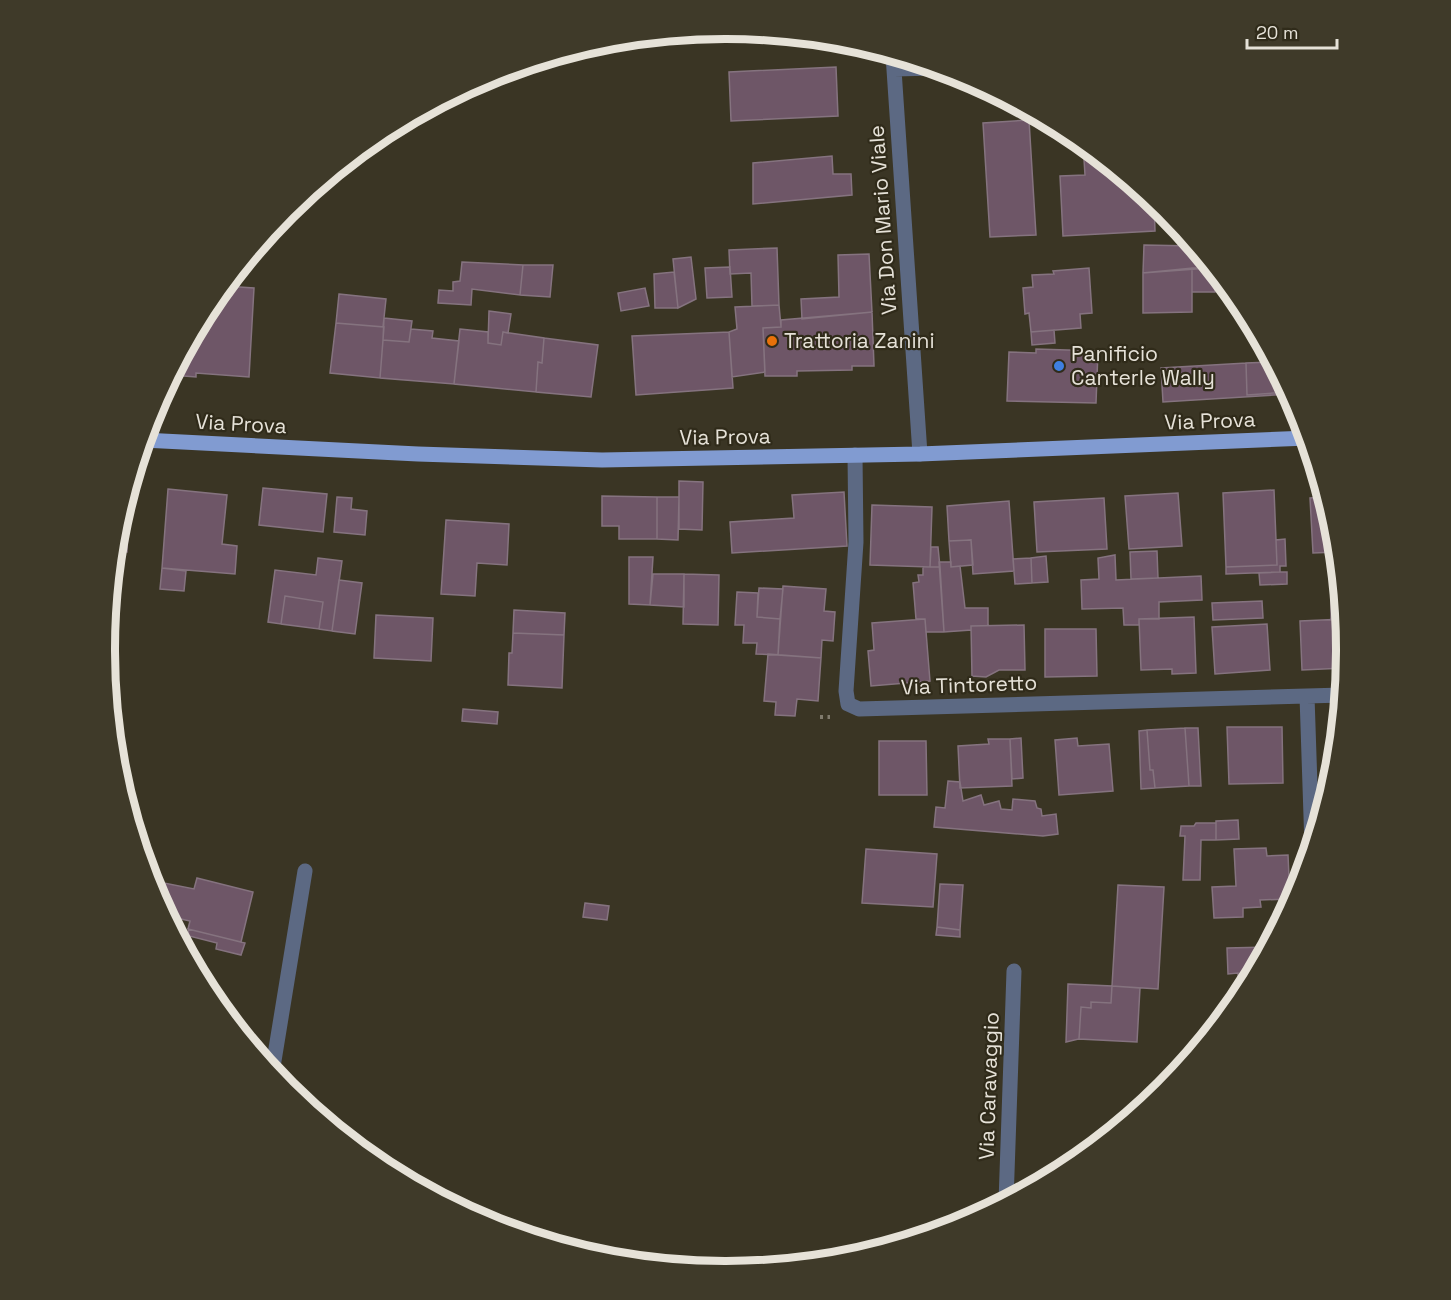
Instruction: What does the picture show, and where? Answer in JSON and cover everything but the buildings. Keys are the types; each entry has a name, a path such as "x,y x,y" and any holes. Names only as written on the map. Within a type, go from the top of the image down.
{"main road":[{"name":"Via Prova","path":"152,440 418,454 602,460 920,454 1298,438"}],"street":[{"name":"Via Don Mario Viale","path":"894,63 920,454"},
{"name":"Via Tintoretto","path":"855,455 856,542 846,691 848,704 859,710 1334,695"},
{"path":"1307,696 1311,823"},
{"path":"274,1061 305,871"},
{"name":"Via Caravaggio","path":"1006,1192 1014,971"}],"place":[{"name":"Trattoria Zanini","path":"772,341"},
{"name":"Panificio Canterle Wally","path":"1059,366"}]}
